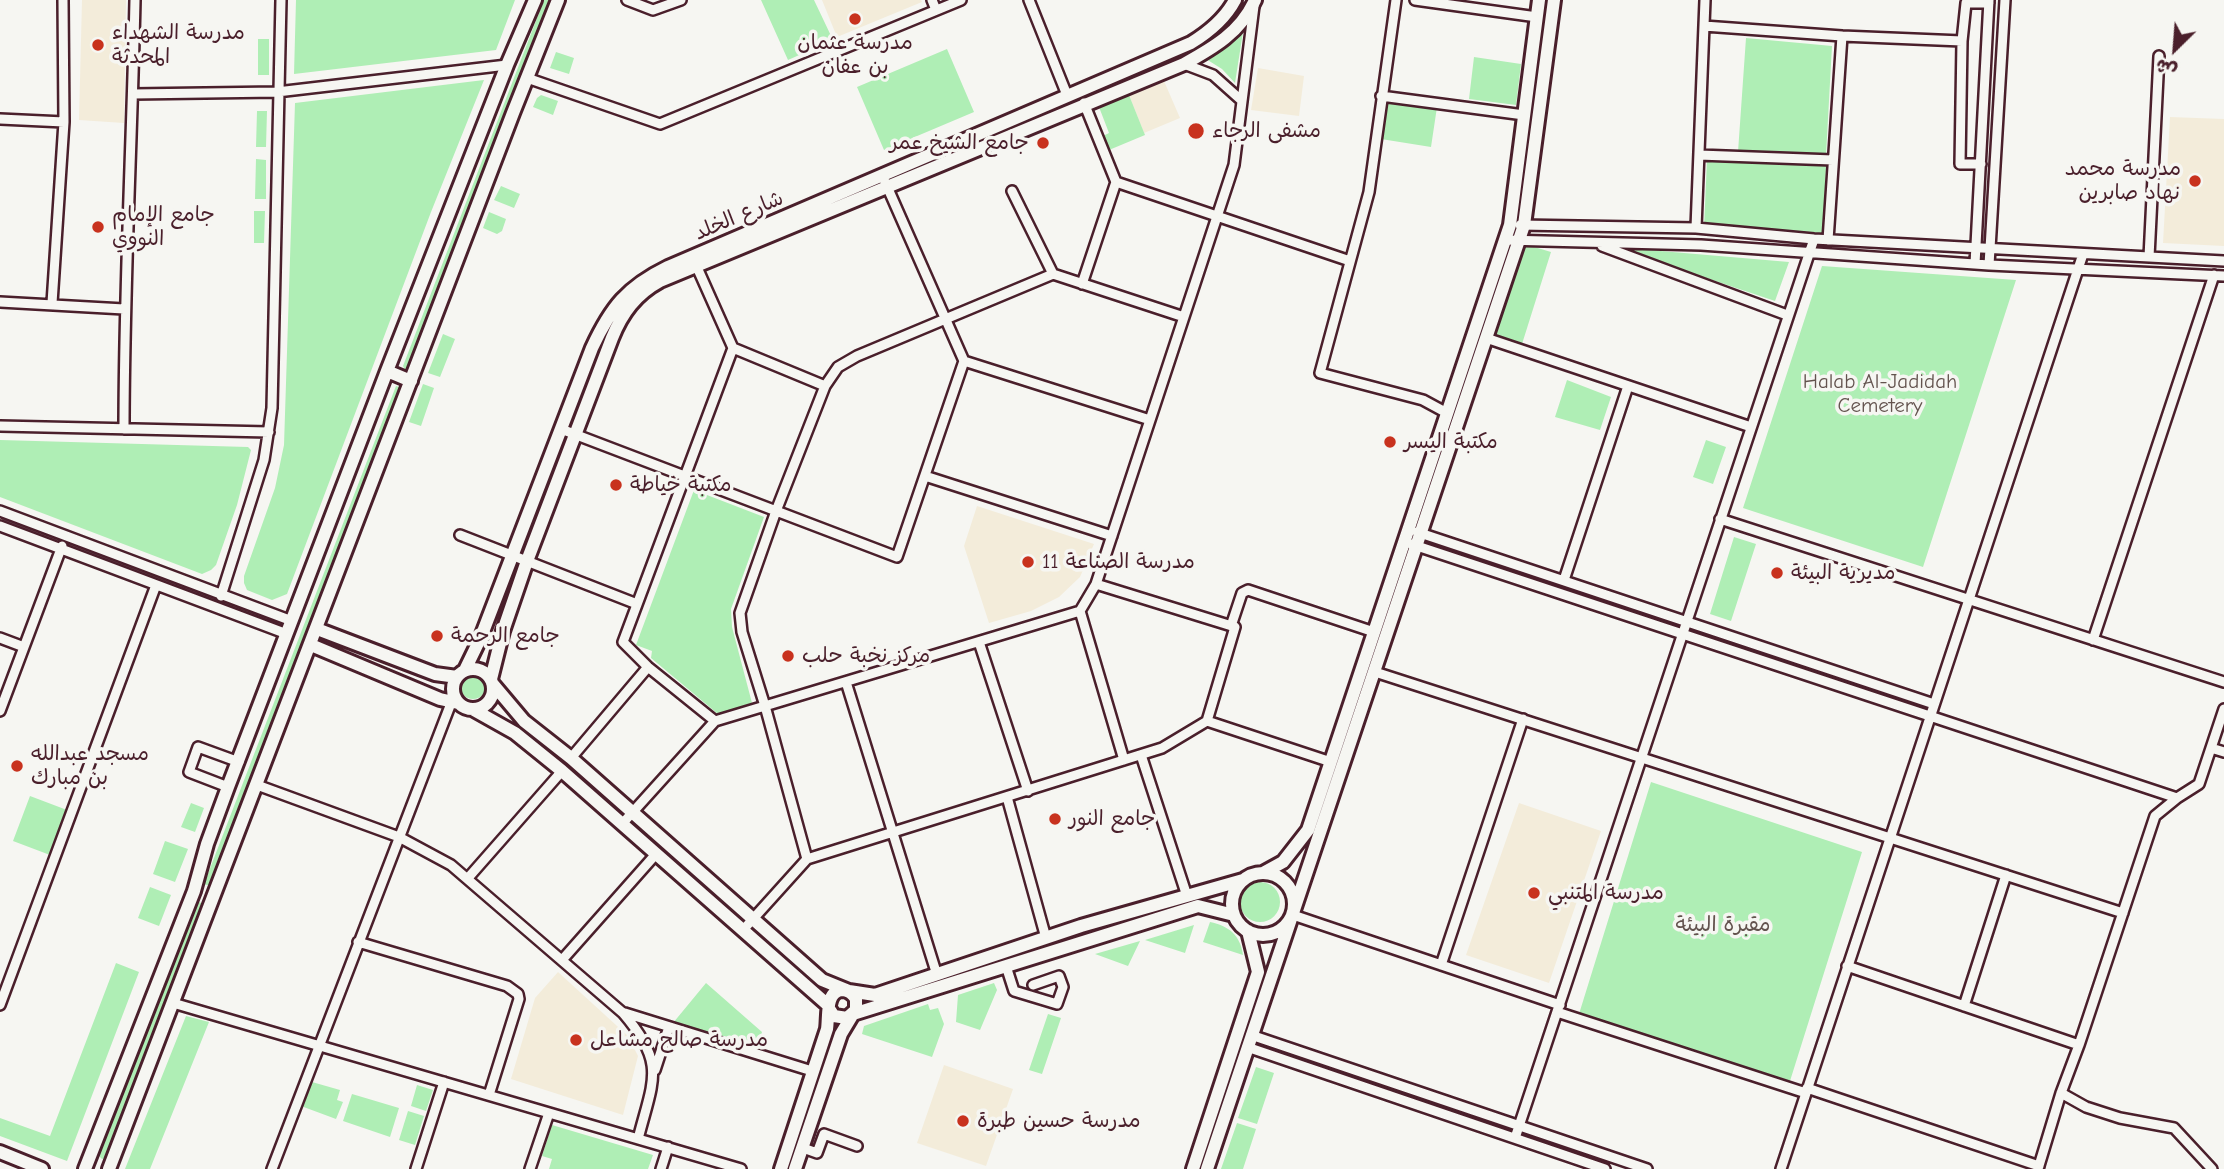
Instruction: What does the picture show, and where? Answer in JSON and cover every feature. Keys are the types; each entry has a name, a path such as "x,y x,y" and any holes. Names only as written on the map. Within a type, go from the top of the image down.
{"street":[{"path":"52,303 64,122 63,0"},
{"path":"124,429 124,309 135,0"},
{"path":"221,596 260,472 272,408 281,0"},
{"path":"85,1169 194,891 207,844 228,787 387,371 535,0"},
{"path":"109,1169 558,0"},
{"path":"627,0 653,10 681,0"},
{"path":"932,0 936,10"},
{"path":"527,78 660,124 961,0"},
{"path":"1029,0 1067,94"},
{"name":"شارع الخلد","path":"461,673 481,637 601,330 622,297 636,285 668,267 1067,94 1166,54 1207,33 1224,17 1235,0"},
{"path":"1396,0 1369,192 1320,373 1423,401 1447,413"},
{"path":"1415,0 1537,17"},
{"path":"1517,225 1524,115 1539,0"},
{"path":"781,1169 827,1029 832,995 843,990 875,995 1046,938 1243,880 1283,862 1308,830 1447,413 1517,225 1554,0"},
{"path":"1696,228 1705,0"},
{"path":"1989,265 2005,0"},
{"path":"474,710 490,701 503,631 612,338 628,306 650,286 1178,66 1213,48 1235,30 1247,16 1254,1"},
{"path":"622,824 715,721 1080,611 1096,584 1234,165 1254,1"},
{"path":"1975,264 1988,51 1989,2 1966,3 1962,41 1960,164 1981,164"},
{"path":"1704,26 1962,41"},
{"path":"1828,240 1842,36"},
{"path":"1988,51 2002,52"},
{"path":"1166,54 1178,66 1213,75 1241,100"},
{"path":"2149,257 2159,57"},
{"path":"133,94 277,92 507,65"},
{"path":"1381,96 1524,115"},
{"path":"1082,284 1116,182 1084,103"},
{"path":"0,119 64,122"},
{"path":"1699,155 1833,160"},
{"path":"561,429 897,557 964,360 882,175"},
{"path":"1116,182 1350,261"},
{"path":"1012,191 1053,274"},
{"path":"1517,225 1696,228 1828,240 2224,261"},
{"path":"1515,1138 1814,239"},
{"path":"1512,240 1700,245 1989,265 2219,275 2093,640"},
{"path":"1207,1169 1486,338 1512,240"},
{"path":"1593,242 1787,315"},
{"path":"1781,1169 2083,254"},
{"path":"696,265 733,348 825,386"},
{"path":"807,859 742,632 740,613 825,386 838,367 857,356 1053,274 1184,317"},
{"path":"0,302 124,309"},
{"path":"1486,338 1751,427"},
{"path":"715,721 648,667 623,642 733,348"},
{"path":"964,360 1150,420"},
{"path":"387,371 411,381"},
{"path":"1564,580 1628,386"},
{"path":"0,426 269,432"},
{"path":"925,476 1112,536"},
{"path":"0,511 292,621"},
{"path":"1720,519 2224,682"},
{"path":"0,526 287,634"},
{"path":"1406,535 1421,533 1934,704"},
{"path":"460,535 637,604"},
{"path":"1406,535 1417,546 2177,798"},
{"path":"0,711 66,536"},
{"path":"743,930 807,859 1162,748 1207,721 1235,628 1096,584"},
{"path":"0,1005 156,585"},
{"path":"1231,626 1242,593 1248,590 1376,626 1391,624"},
{"path":"1080,611 1124,761"},
{"path":"317,629 435,674 480,670 524,721 571,758 822,979 849,991 856,999 856,1010 841,1034 795,1169"},
{"path":"0,638 24,647"},
{"path":"979,642 1028,790"},
{"path":"311,645 454,701 515,733 562,771 841,1018 1198,906 1234,915 1248,931 1269,935 1279,931 1293,915 1293,895 1282,879 1263,873"},
{"path":"571,758 648,667"},
{"path":"1375,672 2123,912"},
{"path":"272,1169 358,942 454,701 452,690 461,673"},
{"path":"846,681 937,975"},
{"path":"1293,915 1558,1008 2039,1167 2061,1093 2080,1045 2155,816 2199,784 2224,709"},
{"path":"1441,965 1523,719"},
{"path":"1207,721 1331,762"},
{"path":"228,787 189,772 198,747 239,762"},
{"path":"2211,748 2224,752"},
{"path":"1141,755 1187,896"},
{"path":"468,878 562,771"},
{"path":"257,785 399,837 427,851 468,878 624,1013 646,1042 655,1072"},
{"path":"1007,797 1046,938"},
{"path":"562,960 656,854"},
{"path":"1964,1006 2006,875"},
{"path":"1234,915 1233,896 1243,880"},
{"path":"194,891 214,898"},
{"path":"1194,1169 1258,972 1248,931"},
{"path":"358,942 507,986 518,994 519,999 489,1095"},
{"path":"1031,943 1036,957"},
{"path":"1006,966 1014,991 1057,1004 1063,987 1059,976 1033,985"},
{"path":"1847,967 2080,1045"},
{"path":"173,1003 741,1169"},
{"path":"624,1013 813,1071"},
{"path":"638,1139 668,1027"},
{"path":"1249,1041 1647,1169"},
{"path":"1249,1041 1605,1169"},
{"path":"416,1169 444,1082"},
{"path":"2061,1093 2085,1107 2120,1118 2174,1128 2212,1169"},
{"path":"530,1169 549,1113"},
{"path":"803,1148 817,1153 824,1134 857,1146"},
{"path":"661,1169 668,1147"},
{"path":"0,1152 42,1169"}],"shaded area":[{"path":"82,0 126,0 124,123 79,120"},
{"name":"مدرسة عثمان بن عفان","path":"822,0 921,0 922,2 837,37"},
{"path":"1258,68 1304,76 1299,116 1251,110"},
{"path":"1164,81 1180,118 1144,133 1129,95"},
{"name":"مدرسة محمد نهاد صابرين","path":"2170,117 2224,119 2224,246 2163,243"},
{"name":"مدرسة الصناعة 11","path":"977,506 1094,544 1080,577 1059,597 1031,611 989,623 964,546"},
{"name":"مدرسة المتنبي","path":"1519,803 1601,831 1549,983 1466,955"},
{"name":"مدرسة صالح مشاعل","path":"558,972 628,1036 638,1056 623,1115 511,1079 535,998"},
{"name":"مدرسة حسين طبرة","path":"944,1065 1013,1089 986,1166 917,1143"}],"green space":[{"path":"296,0 515,0 496,50 294,74"},
{"path":"544,0 551,0 409,369 405,370 403,366"},
{"path":"761,0 814,0 833,40 788,60"},
{"path":"1240,30 1243,32 1235,83 1222,69 1206,59"},
{"path":"1746,38 1832,46 1826,155 1738,152"},
{"path":"258,39 269,39 269,75 258,75"},
{"path":"947,49 974,112 884,150 857,87"},
{"path":"556,52 574,58 569,74 550,68"},
{"path":"1474,57 1521,64 1516,105 1469,99"},
{"path":"484,80 431,212 287,594 272,600 247,590 244,576 275,488 284,445 295,103"},
{"path":"541,95 558,101 553,115 533,107"},
{"path":"1129,95 1145,135 1109,150 1103,136 1109,133 1099,107"},
{"path":"1387,100 1437,107 1431,147 1381,139"},
{"path":"257,111 267,111 266,147 256,147"},
{"path":"256,159 266,160 266,199 255,199"},
{"path":"1707,160 1826,166 1823,233 1704,228"},
{"path":"501,186 520,194 514,208 494,200"},
{"path":"254,211 265,211 264,243 254,243"},
{"path":"489,212 506,219 502,231 497,234 483,228"},
{"path":"1521,243 1551,252 1522,344 1492,334"},
{"path":"1614,247 1789,262 1775,301"},
{"name":"Halab Al-Jadidah Cemetery","path":"1822,266 2016,280 1923,567 1743,508"},
{"path":"443,334 455,339 440,377 428,373"},
{"path":"1567,380 1611,397 1600,430 1555,417"},
{"path":"423,384 434,388 421,426 409,422"},
{"path":"396,386 402,388 210,886 204,884"},
{"path":"0,440 248,447 251,450 237,505 216,565 202,574 0,497"},
{"path":"1706,440 1726,447 1713,484 1693,477"},
{"path":"694,490 764,517 731,609 732,627 752,703 718,714 651,658 652,651 636,645"},
{"path":"1734,537 1756,544 1731,621 1710,614"},
{"path":"473,673 482,677 486,686 482,695 473,699 464,695 460,686 464,677"},
{"name":"مقبرة البيئة","path":"1651,782 1862,852 1790,1081 1579,1014"},
{"path":"30,796 67,810 50,855 13,841"},
{"path":"191,803 204,808 195,832 181,827"},
{"path":"165,841 188,849 175,882 153,874"},
{"path":"1260,882 1268,883 1274,888 1279,894 1279,910 1274,916 1268,921 1260,922 1252,921 1246,916 1241,910 1240,902 1241,894 1246,888 1252,883"},
{"path":"150,887 171,895 159,926 138,918"},
{"path":"197,901 203,904 106,1158 102,1159 99,1156"},
{"path":"1210,922 1232,932 1243,955 1203,942"},
{"path":"1194,925 1185,953 1145,940"},
{"path":"1140,941 1128,966 1095,954"},
{"path":"116,963 139,972 67,1161 0,1136 0,1118 50,1136"},
{"path":"706,983 762,1032 758,1047 753,1050 676,1027 673,1023"},
{"path":"994,983 997,990 980,1030 956,1022 958,995"},
{"path":"928,1004 930,1010 938,1008 944,1024 932,1057 862,1034 864,1026"},
{"path":"1048,1014 1061,1018 1042,1074 1029,1070"},
{"path":"186,1016 209,1022 150,1169 125,1169"},
{"path":"1256,1067 1274,1073 1257,1124 1238,1118"},
{"path":"312,1082 340,1090 337,1100 343,1102 336,1119 301,1106"},
{"path":"417,1085 433,1090 426,1111 411,1106"},
{"path":"352,1094 399,1108 390,1137 343,1121"},
{"path":"408,1111 424,1116 415,1145 399,1140"},
{"path":"1237,1123 1256,1129 1243,1169 1221,1169"},
{"path":"552,1125 653,1155 648,1169 549,1169 552,1159 542,1156"}],"place":[{"name":"مدرسة عثمان بن عفان","path":"855,19"},
{"name":"مدرسة الشهداء المحدثة","path":"98,45"},
{"name":"مشفى الرجاء","path":"1196,131"},
{"name":"جامع الشيخ عمر","path":"1043,143"},
{"name":"مدرسة محمد نهاد صابرين","path":"2195,181"},
{"name":"جامع الإمام النووي","path":"98,227"},
{"name":"مكتبة اليسر","path":"1390,442"},
{"name":"مكتبة خياطة","path":"616,485"},
{"name":"مدرسة الصناعة 11","path":"1028,562"},
{"name":"مديرية البيئة","path":"1777,573"},
{"name":"جامع الرحمة","path":"437,636"},
{"name":"مركز نخبة حلب","path":"788,656"},
{"name":"مسجد عبدالله بن مبارك","path":"17,766"},
{"name":"جامع النور","path":"1055,819"},
{"name":"مدرسة المتنبي","path":"1534,893"},
{"name":"مدرسة صالح مشاعل","path":"576,1040"},
{"name":"مدرسة حسين طبرة","path":"963,1121"}]}
